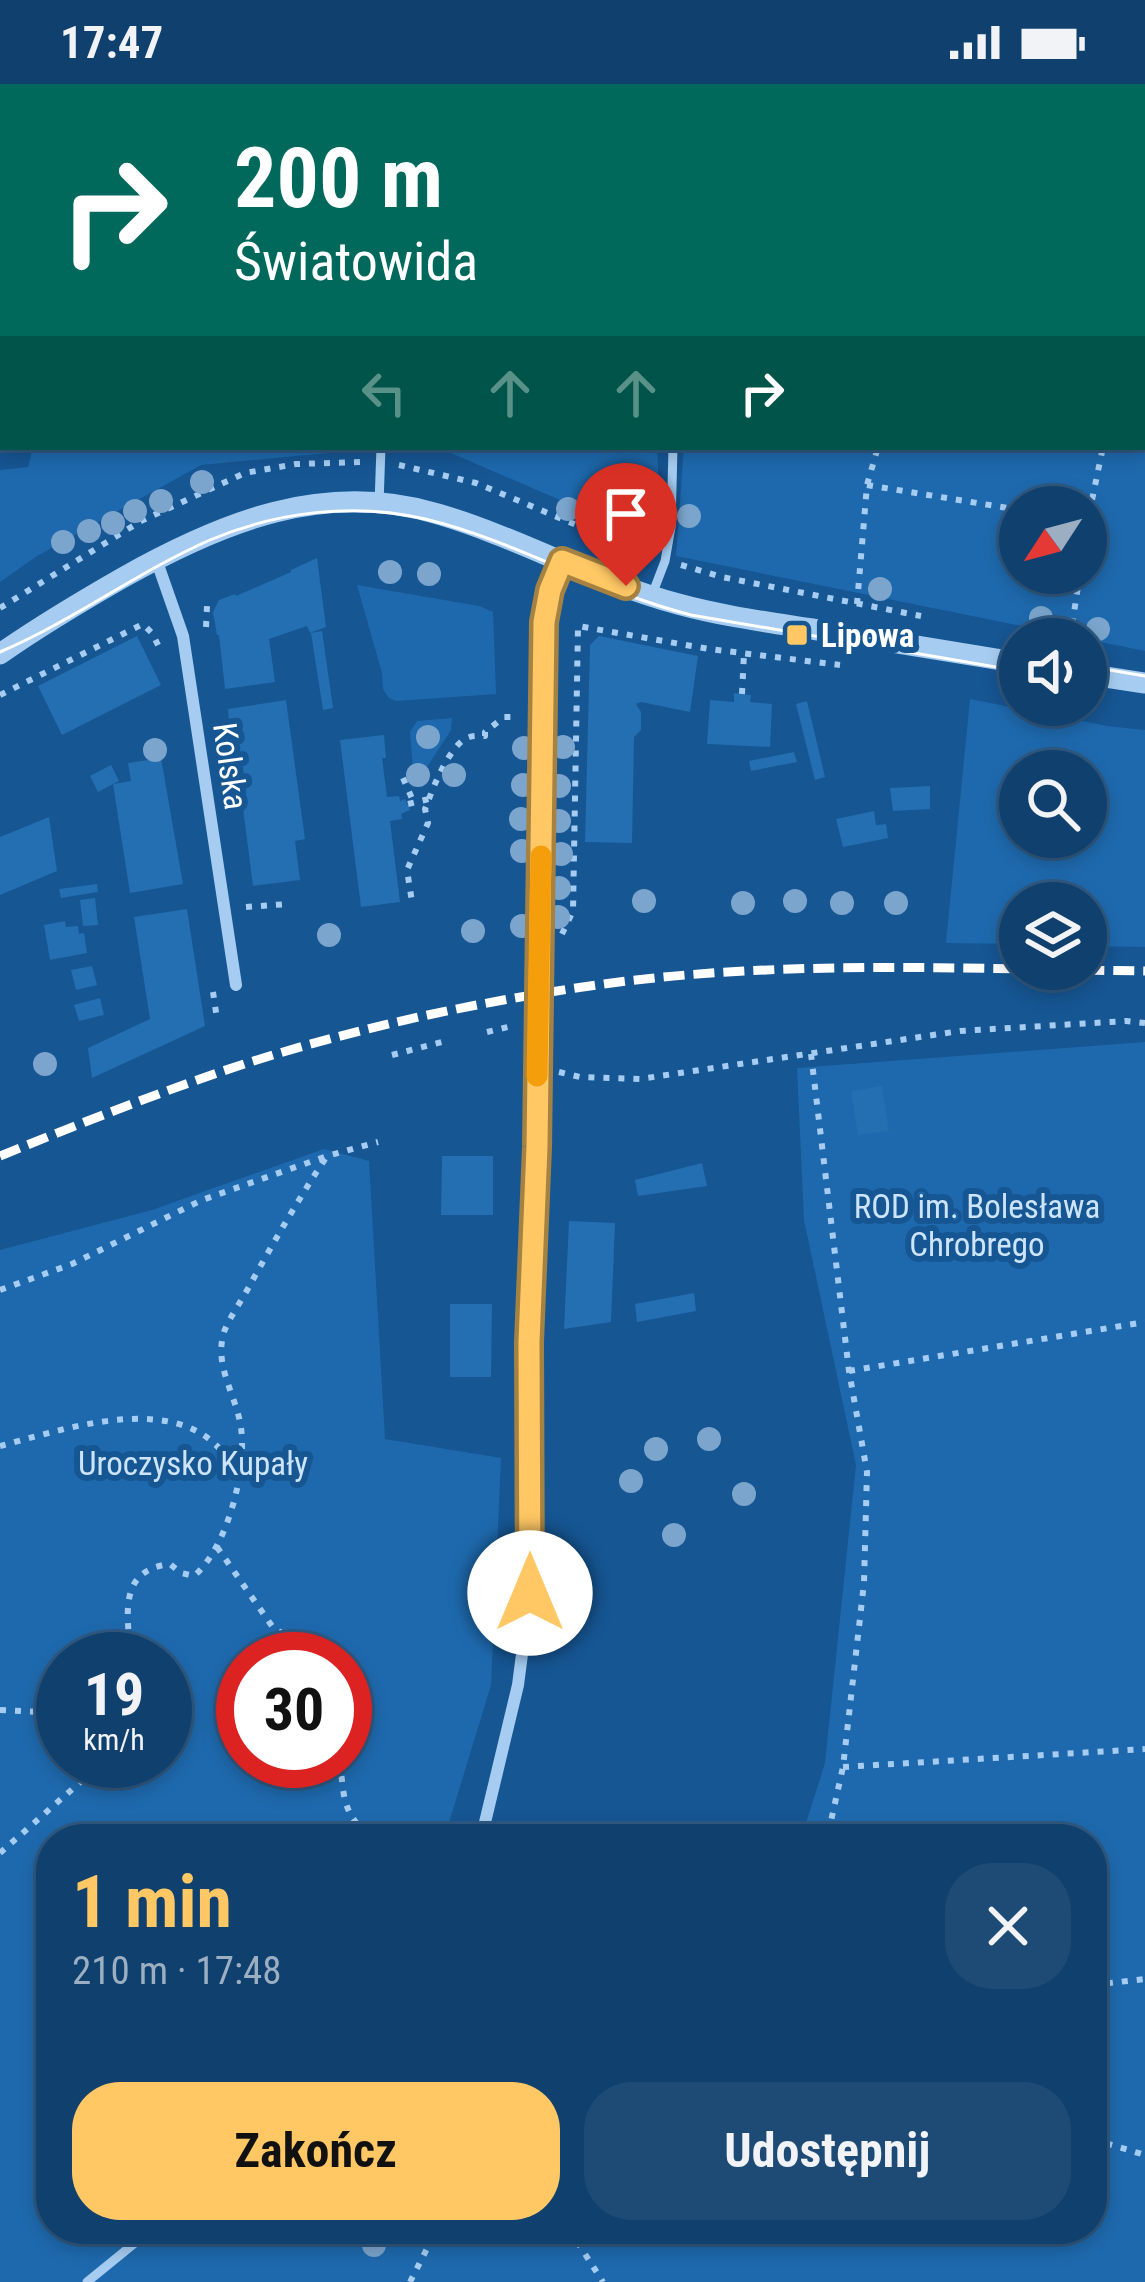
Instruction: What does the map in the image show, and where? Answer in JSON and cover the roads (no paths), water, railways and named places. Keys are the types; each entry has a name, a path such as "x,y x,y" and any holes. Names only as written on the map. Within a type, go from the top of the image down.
{"street":[{"path":"0,654 156,559 219,529 300,507 380,504 444,516 652,595 742,618 999,660"},
{"name":"Kolska","path":"156,559 183,636 236,985"},
{"path":"485,1824 518,1685 530,1593 529,1342 537,1147 542,663 550,590 562,561"},
{"path":"1107,677 1145,683"}],"lane":[{"path":"380,504 381,450"},
{"path":"652,595 671,527 673,450"},
{"path":"87,2282 134,2244"}],"tram line":[{"path":"0,652 235,530 316,513 371,511 459,528 691,615 999,667"},
{"path":"1107,670 1145,676"}],"railway":[{"path":"0,1156 178,1087 331,1038 571,989 684,975 816,968 1145,971"}],"place":[{"name":"Lipowa","path":"797,635"}],"park label":[{"name":"ROD im. Bolesława Chrobrego","path":"977,1225"},
{"name":"Uroczysko Kupały","path":"193,1463"}]}
